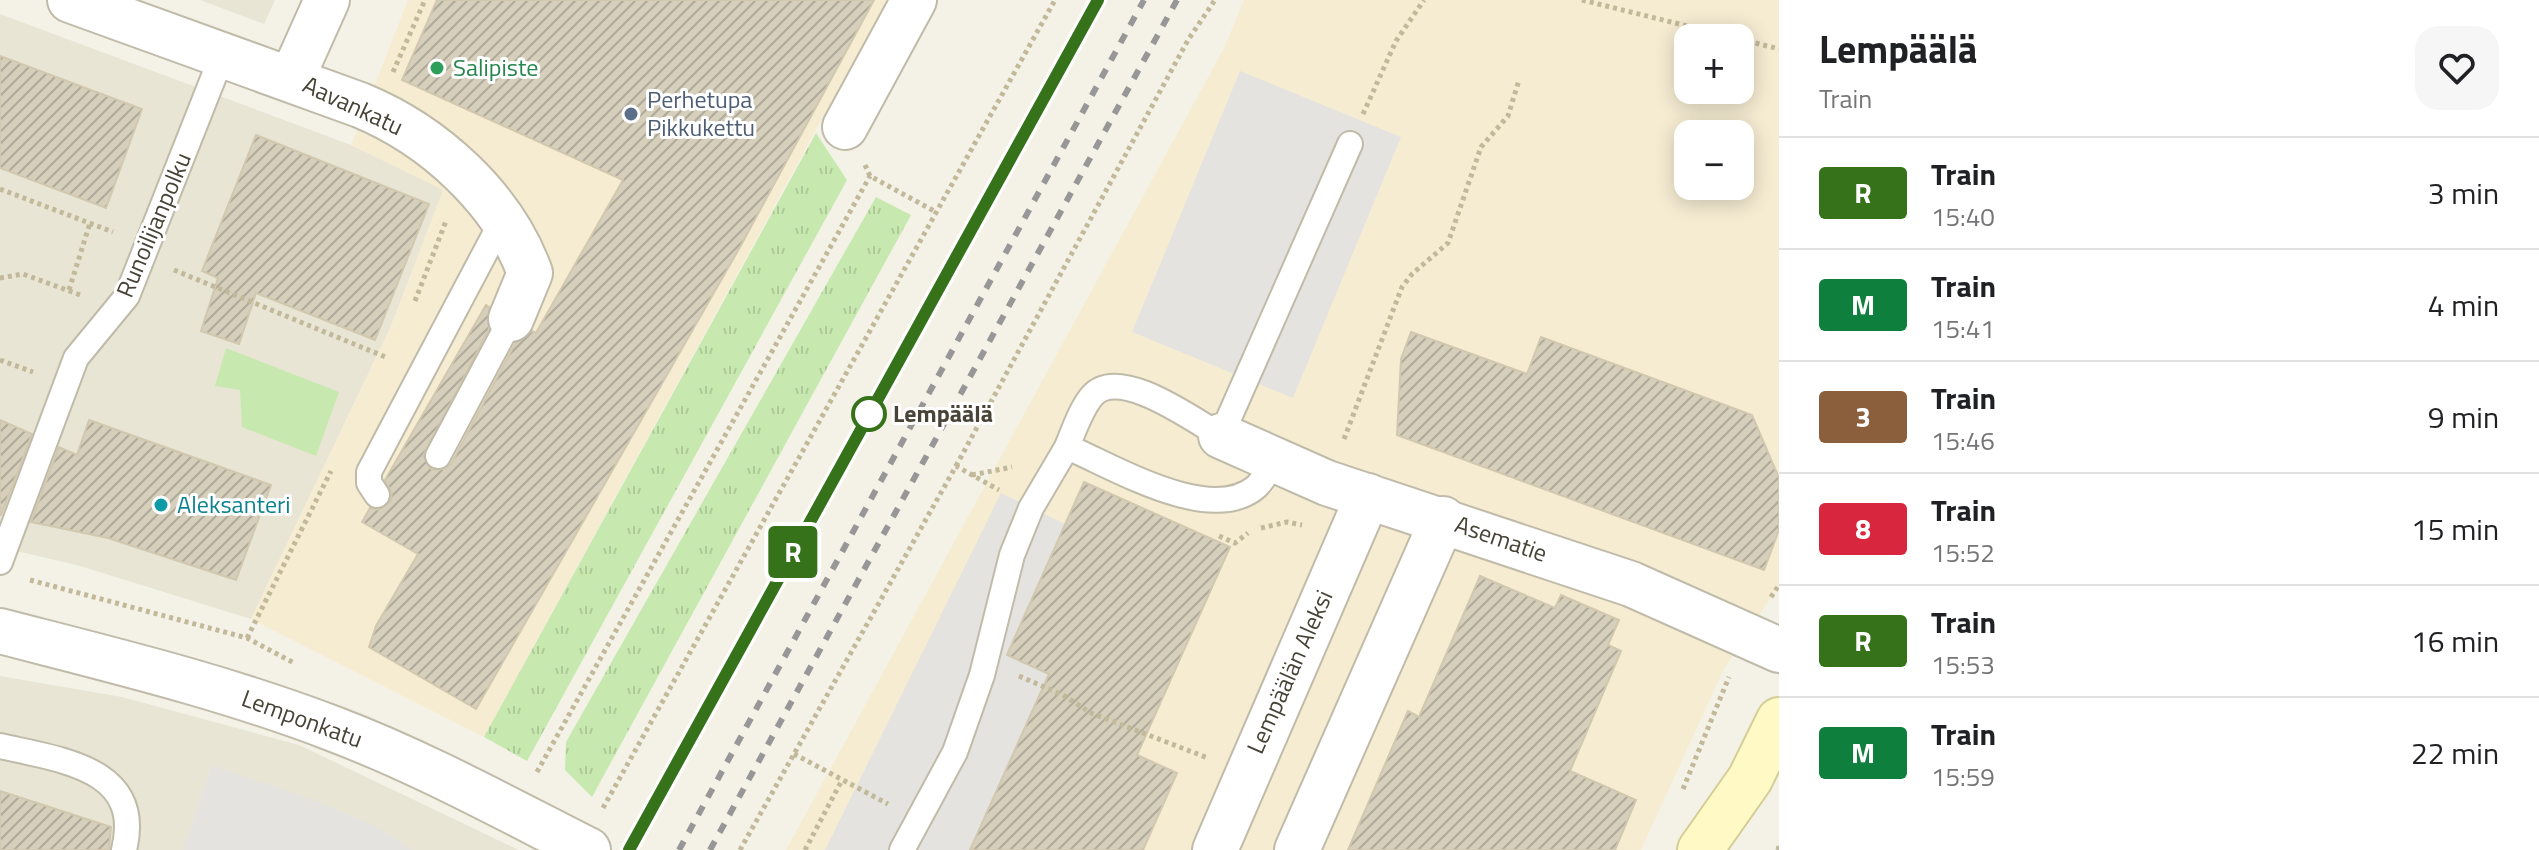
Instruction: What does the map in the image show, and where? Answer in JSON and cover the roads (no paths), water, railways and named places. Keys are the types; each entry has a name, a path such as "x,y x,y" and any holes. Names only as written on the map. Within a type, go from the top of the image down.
{"main road":[{"path":"1700,850 1750,779 1779,720"},
{"path":"1737,850 1750,779"}],"street":[{"name":"Aavankatu","path":"70,0 222,56 292,78 385,115 427,143 504,217 530,273 511,319"},
{"path":"292,78 327,0"},
{"path":"845,127 914,0"},
{"name":"Asematie","path":"1221,436 1327,483 1443,519 1631,584 1762,642"},
{"name":"Lempäälän Aleksi","path":"1215,850 1368,496"},
{"path":"1297,850 1443,519"},
{"name":"Lemponkatu","path":"0,631 204,684 335,729 461,786 593,833"}],"lane":[{"name":"Runoilijanpolku","path":"0,562 76,358 127,296 222,56"},
{"path":"902,850 955,752 986,661 1012,555 1031,508 1093,395 1108,385 1128,386 1221,436 1350,144"},
{"path":"377,495 369,483 369,472 504,217"},
{"path":"438,456 511,319"},
{"path":"1067,447 1181,496 1205,500 1229,498 1256,488 1275,461"},
{"path":"0,746 101,775 123,797 129,827 124,850"}],"railway":[{"path":"629,850 1098,0"},
{"path":"679,850 1144,0"},
{"path":"710,850 1177,0"}],"train":[{"name":"R","path":"629,850 1098,0"}],"place":[{"name":"Salipiste","path":"437,68"},
{"name":"Perhetupa Pikkukettu","path":"631,114"},
{"name":"Lempäälä","path":"869,414"},
{"name":"Aleksanteri","path":"161,505"}]}
